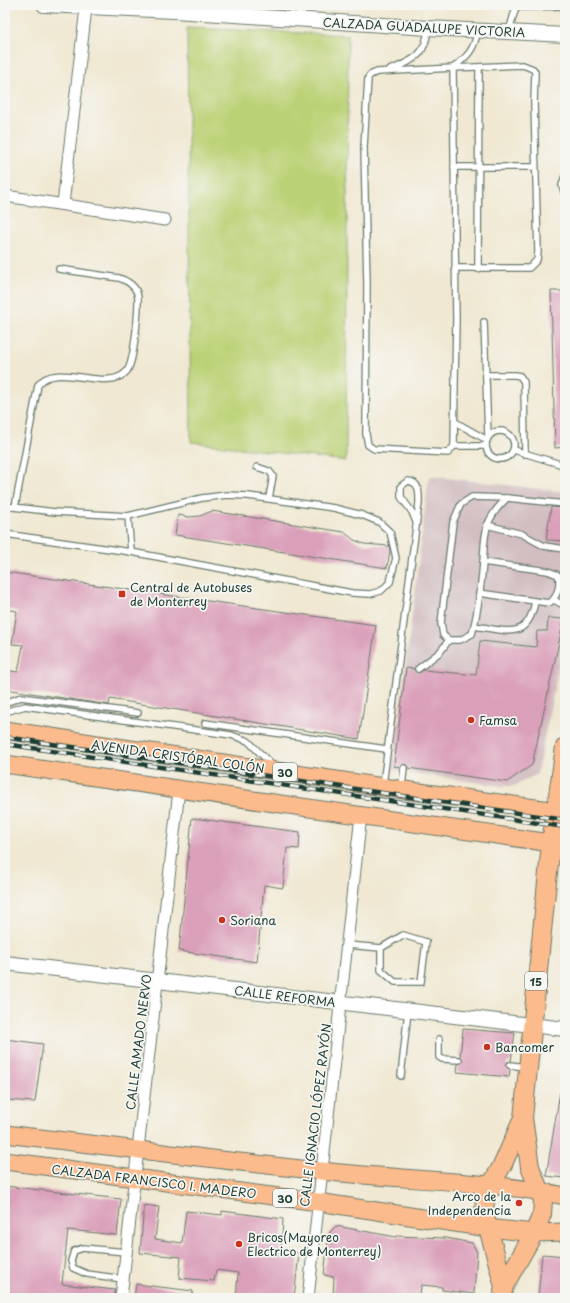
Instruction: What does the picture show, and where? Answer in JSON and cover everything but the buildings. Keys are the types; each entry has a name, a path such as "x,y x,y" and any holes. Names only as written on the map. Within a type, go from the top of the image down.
{"highway":[{"name":"15","path":"503,1292 534,1233 542,1214 543,1200 530,1167 523,1118 519,1066 532,1026 558,844 565,747"},
{"name":"15","path":"503,1292 484,1213 485,1199 503,1164 523,1118"}],"main road":[{"name":"AVENIDA CRISTÓBAL COLÓN","path":"5,730 383,787 560,811"},
{"path":"5,764 558,844"},
{"path":"5,1134 321,1171 540,1190 565,1196"},
{"name":"CALZADA FRANCISCO I. MADERO","path":"5,1161 318,1202 488,1228 534,1233 565,1232"}],"street":[{"name":"CALZADA GUADALUPE VICTORIA","path":"44,5 86,8 174,8 428,28 565,35"},
{"path":"62,204 86,8"},
{"path":"5,196 165,220"},
{"name":"CALLE AMADO NERVO","path":"121,1298 179,790"},
{"name":"CALLE IGNACIO LÓPEZ RAYÓN","path":"308,1298 362,815"},
{"name":"CALLE REFORMA","path":"5,963 565,1029"}],"lane":[{"path":"509,32 516,8 565,6"},
{"path":"384,72 412,61 421,53 426,46 428,28"},
{"path":"453,68 466,58 473,48 477,30"},
{"path":"453,68 455,268 454,446 448,453 374,449 368,446 366,441 367,284 365,113 368,78 370,75 384,72 453,68 478,68 523,65 533,69 536,72 534,103 537,260 529,268 522,269 455,268"},
{"path":"478,68 478,269"},
{"path":"454,166 535,167"},
{"path":"565,176 562,185 565,195"},
{"path":"15,507 38,385 42,378 50,376 97,378 120,376 127,370 131,360 139,300 135,288 126,280 119,278 59,269"},
{"path":"484,322 488,439 486,446 490,455 498,460 508,458 514,450 514,441 512,437 504,432 496,432 488,439"},
{"path":"486,375 515,375 520,376 524,382 525,454"},
{"path":"455,422 488,439"},
{"path":"454,446 486,446"},
{"path":"514,450 563,464"},
{"path":"257,467 269,471 273,476 269,498"},
{"path":"383,787 386,749 416,522 419,491 416,484 408,481 401,486 400,493 416,522"},
{"path":"5,506 55,512 128,516 202,498 227,495 269,498 334,508 362,515 379,522 390,532 396,558 390,582 381,590 370,594 352,593 131,552 5,534"},
{"path":"507,498 498,506 487,525 483,542 480,593 472,634 460,640 449,640 443,635 442,624 453,522 456,511 461,504 472,497 507,498 565,504"},
{"path":"128,516 131,552"},
{"path":"487,525 522,534 544,546 565,550"},
{"path":"480,593 549,603 554,600 559,580 558,576 554,573 483,562"},
{"path":"554,600 565,606"},
{"path":"474,626 511,630 519,629 529,623 535,602"},
{"path":"418,669 440,652 449,640"},
{"path":"5,703 21,697 138,713"},
{"path":"5,712 26,706 231,735 248,741 277,770"},
{"path":"205,723 386,749"},
{"path":"402,789 404,768"},
{"path":"348,945 381,948 403,935 426,942 421,982 395,982 381,970 381,948"},
{"path":"402,1076 408,1011"},
{"path":"439,1039 439,1057 442,1059 459,1060"},
{"path":"123,1279 82,1272 73,1268 71,1260 74,1251 83,1248 126,1252"}],"shaded area":[{"path":"429,476 565,492 565,634 537,774 514,786 502,786 393,770"}],"green space":[{"path":"187,28 348,35 346,461 191,442"}],"railway":[{"path":"5,737 565,820"},
{"path":"5,744 565,827"}],"place":[{"name":"Central de Autobuses de Monterrey","path":"122,594"},
{"name":"Famsa","path":"471,720"},
{"name":"Soriana","path":"222,920"},
{"name":"Bancomer","path":"487,1047"},
{"name":"Arco de la Independencia","path":"519,1203"},
{"name":"Bricos(Mayoreo Electrico de Monterrey)","path":"239,1244"}]}
